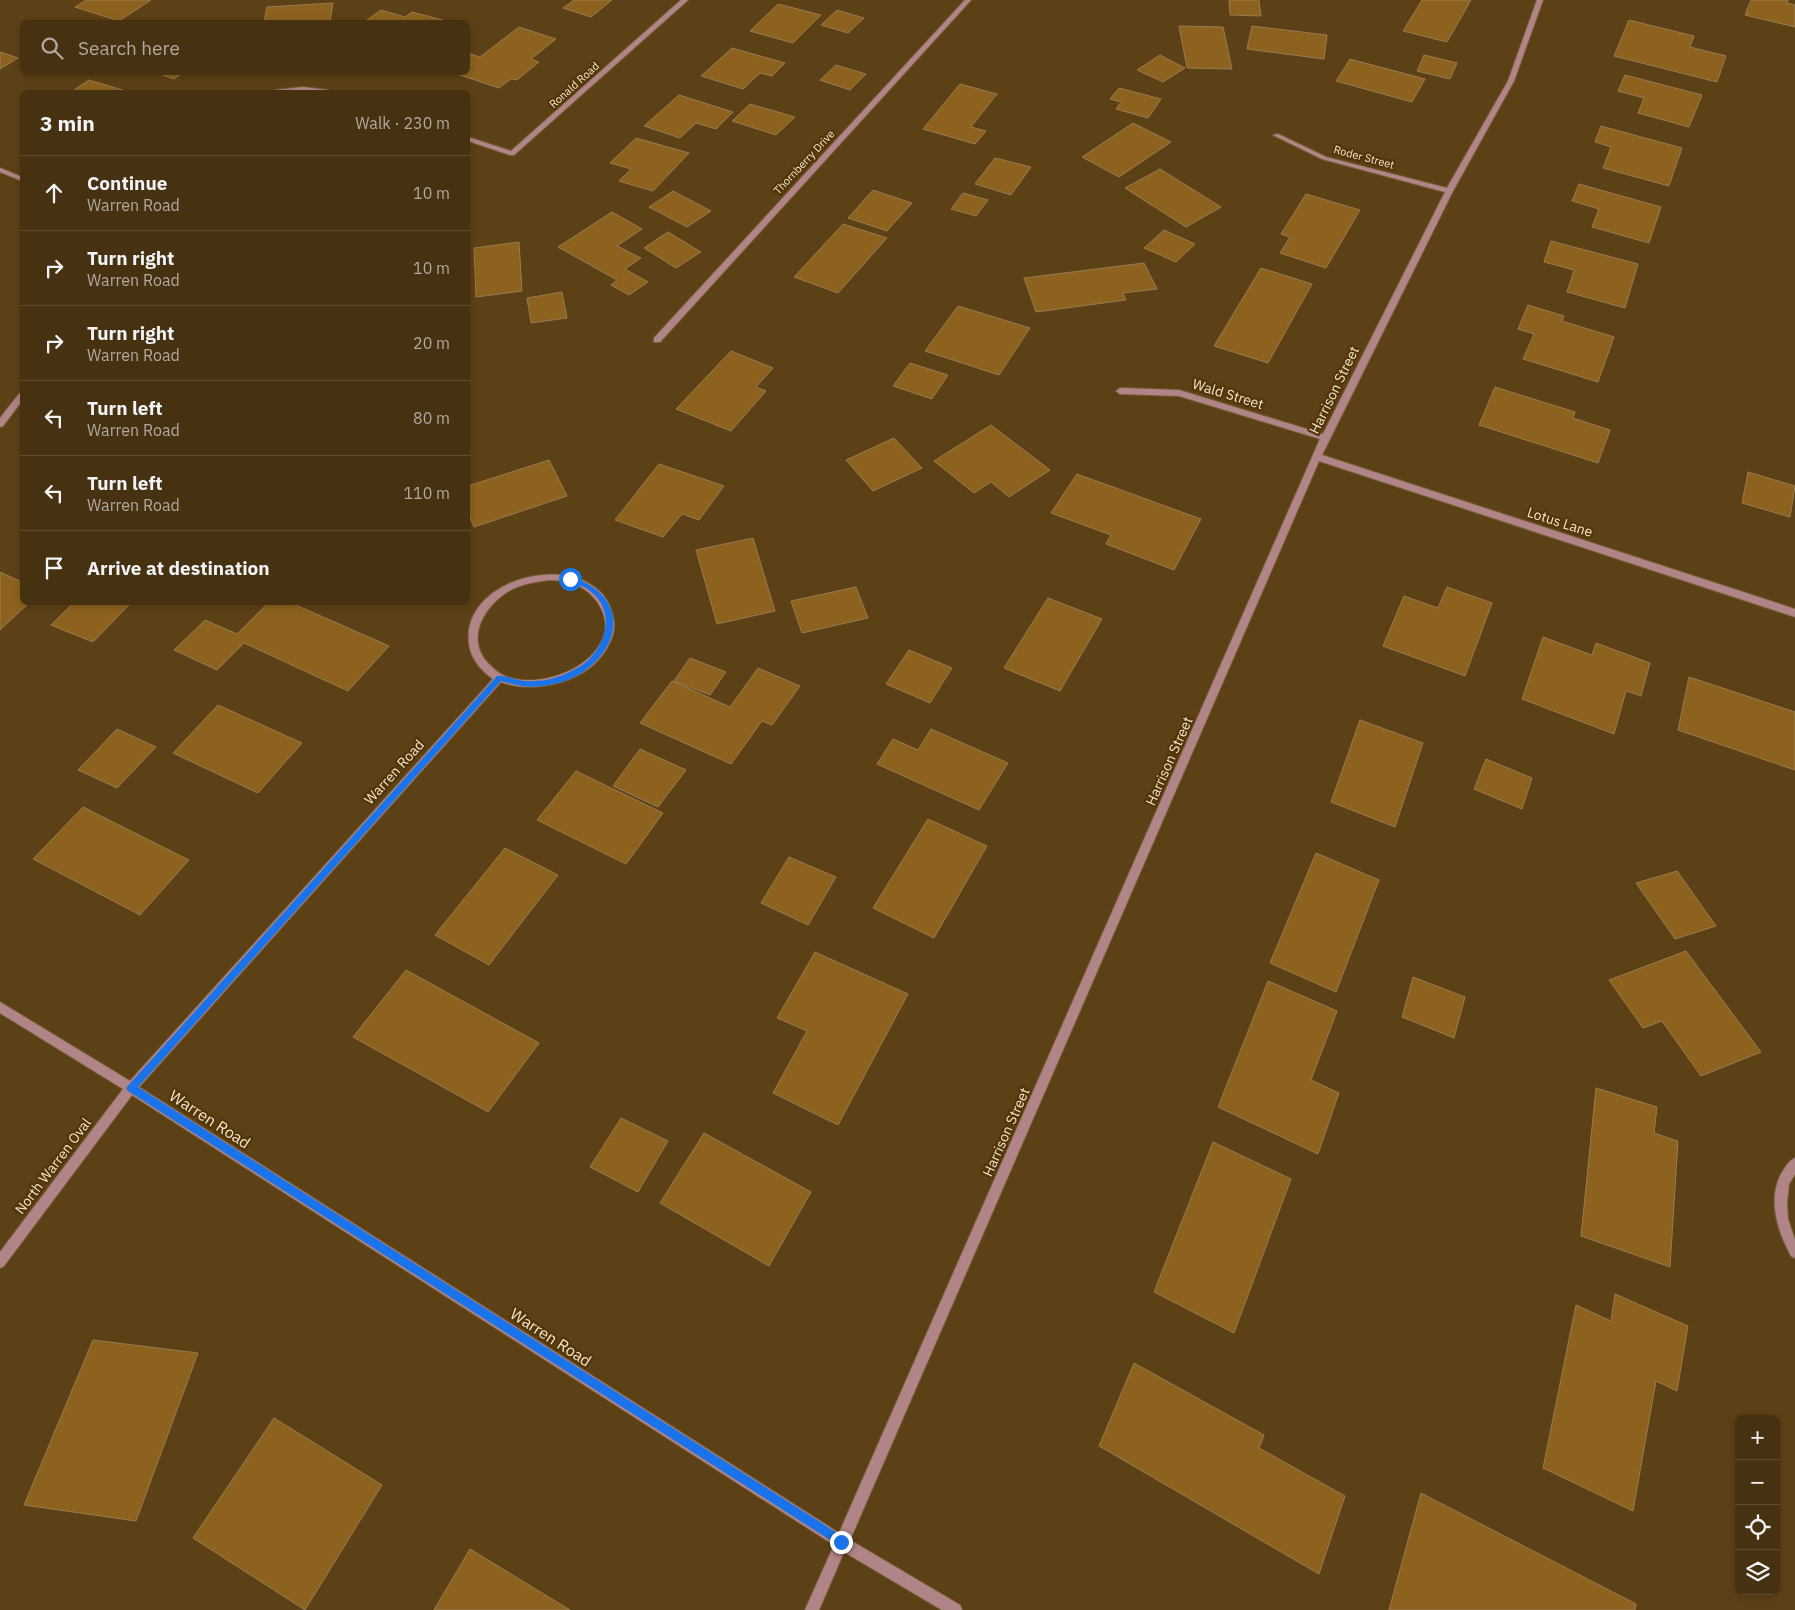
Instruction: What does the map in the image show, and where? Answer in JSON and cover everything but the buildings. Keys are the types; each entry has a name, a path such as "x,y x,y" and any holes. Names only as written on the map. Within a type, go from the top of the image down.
{"street":[{"name":"Ronald Road","path":"470,140 512,154 684,0"},
{"name":"Thornberry Drive","path":"656,340 968,0"},
{"name":"Harrison Street","path":"812,1610 1317,457 1449,191 1511,81 1540,0"},
{"path":"293,90 311,90"},
{"name":"Roder Street","path":"1276,135 1324,158 1449,191"},
{"path":"0,170 20,178"},
{"name":"Wald Street","path":"1120,391 1179,393 1326,438"},
{"path":"0,424 20,399"},
{"name":"Lotus Lane","path":"1317,457 1795,613"},
{"path":"549,577 570,579 588,586 602,599 610,614 610,632 602,650 587,665 567,677 544,683 520,684 499,678 483,667 474,652 472,635 477,617 489,601 506,589 527,580 549,577"},
{"name":"Warren Road","path":"131,1088 499,678"},
{"name":"Warren Road","path":"0,1007 131,1088 841,1542 955,1610"},
{"name":"North Warren Oval","path":"0,1262 131,1088"},
{"path":"1795,1164 1783,1183 1780,1210 1789,1241 1795,1252"}],"route":[{"path":"570,579 588,586 602,599 610,614 610,632 602,650 587,665 567,677 544,683 520,684 499,678 131,1088 841,1542"}]}
